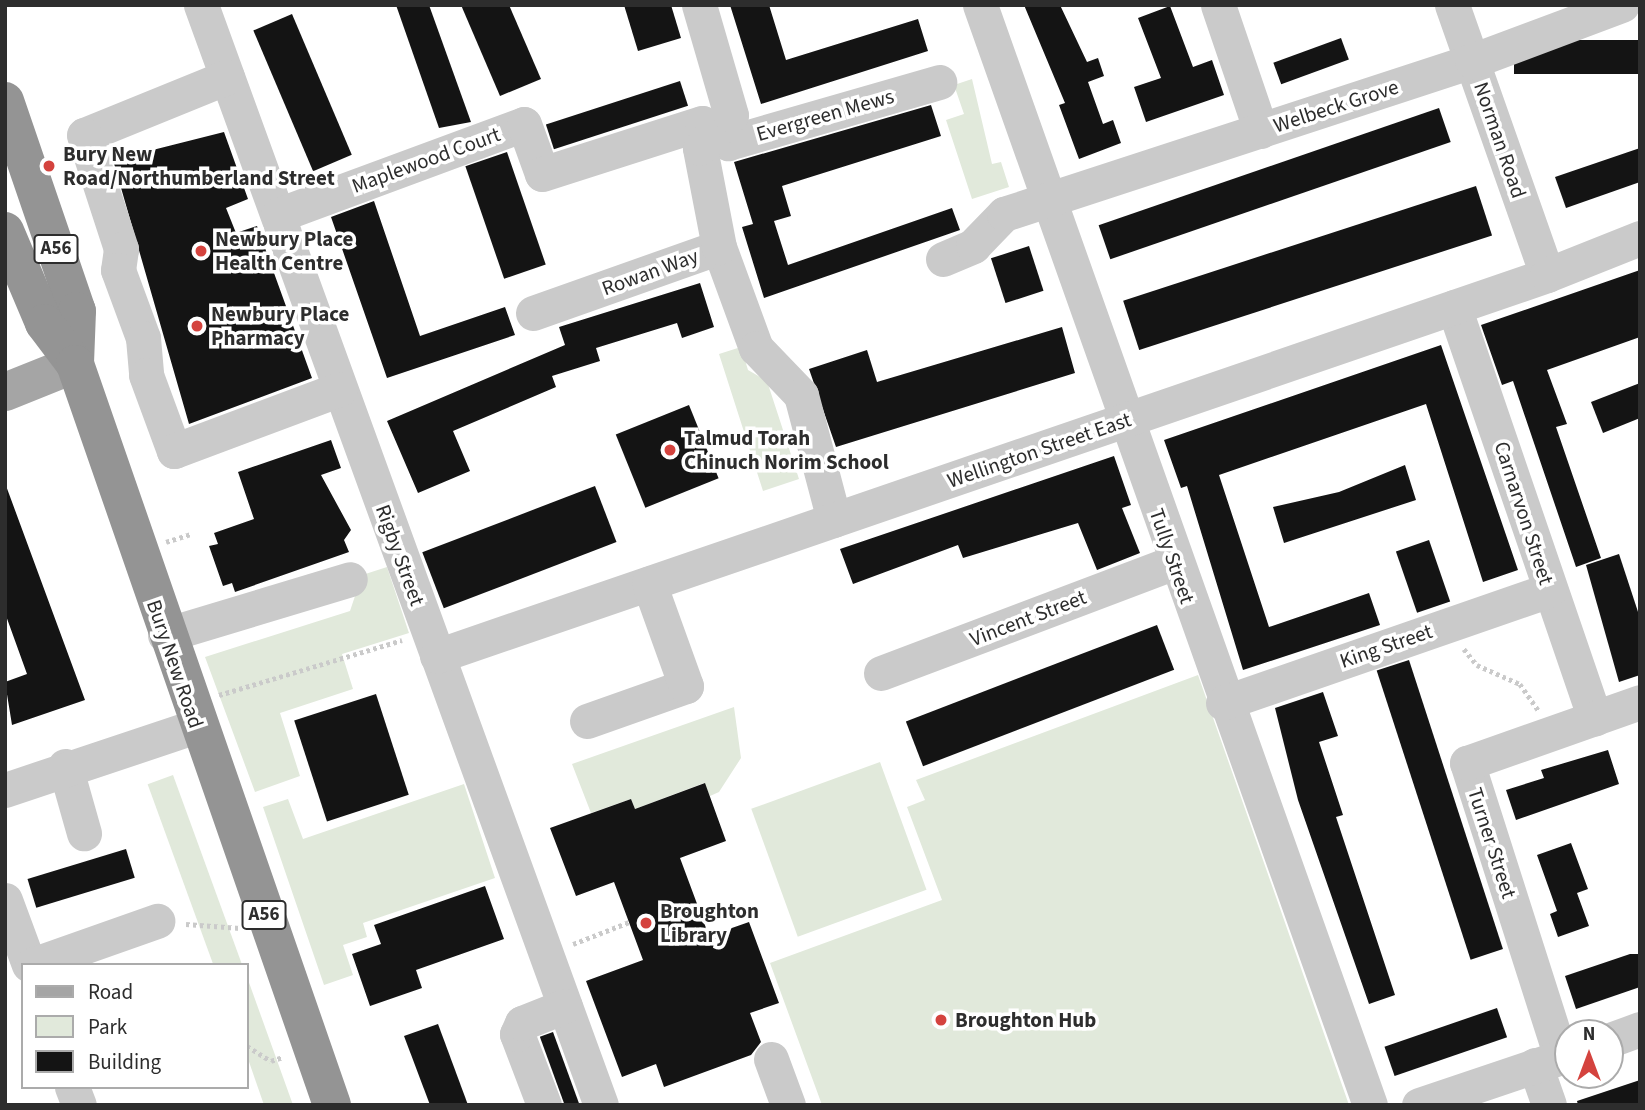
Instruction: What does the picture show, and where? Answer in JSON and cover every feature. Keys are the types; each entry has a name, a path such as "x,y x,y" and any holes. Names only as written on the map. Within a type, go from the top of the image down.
{"highway":[{"name":"A56","path":"5,101 77,312 75,364"},
{"name":"Bury New Road","path":"8,245 44,323 75,364 192,715 332,1105"}],"main road":[{"path":"5,392 75,364"}],"street":[{"name":"Rigby Street","path":"201,5 601,1105"},
{"name":"Rowan Way","path":"533,313 719,247 700,148 731,115 699,5"},
{"name":"Tully Street","path":"980,5 1223,702 1370,1105"},
{"path":"1218,5 1261,131"},
{"name":"Norman Road","path":"1452,5 1548,275"},
{"name":"Welbeck Grove","path":"943,259 973,246 1004,214 1472,61 1622,5"},
{"path":"227,76 84,135 121,249 118,270 143,338 151,387 174,451 341,389"},
{"name":"Evergreen Mews","path":"714,133 728,143 939,82"},
{"name":"Maplewood Court","path":"278,215 524,124 542,174 702,123 714,133"},
{"name":"Wellington Street East","path":"433,644 649,583 1548,275 1640,238"},
{"path":"719,247 756,348 801,395 834,520"},
{"name":"Carnarvon Street","path":"1454,307 1595,718"},
{"name":"Vincent Street","path":"881,673 1174,562"},
{"path":"165,635 350,579"},
{"path":"587,721 685,686 649,583"},
{"name":"King Street","path":"1223,702 1549,590"},
{"name":"Turner Street","path":"1554,1056 1467,763 1640,702"},
{"path":"5,790 192,715"},
{"path":"65,766 84,833"},
{"path":"5,900 29,963"},
{"path":"36,963 157,921"},
{"path":"544,1105 517,1034 522,1023 565,1006"},
{"path":"771,1059 788,1105"},
{"path":"1419,1105 1554,1059"},
{"path":"1549,1105 1554,1067"}],"path":[{"path":"1454,622 1461,645 1477,665 1520,684 1533,698 1549,734"},
{"path":"192,715 433,644"},
{"path":"157,921 269,930"},
{"path":"546,954 629,922"},
{"path":"248,1047 271,1061 310,1049"},
{"path":"714,1105 743,1105"}],"green space":[{"path":"972,79 992,164 1001,162 1009,187 972,199 946,120 964,114 954,85"},
{"path":"741,347 748,370 767,381 799,479 763,491 719,354"},
{"path":"387,567 409,633 342,654 353,689 280,713 300,776 255,792 205,657 350,611 355,596 350,579"},
{"path":"1198,675 1349,1105 822,1105 770,963 942,900 907,807 925,800 916,780"},
{"path":"734,707 741,758 719,792 710,796 704,783 635,809 631,799 591,813 572,764"},
{"path":"880,762 927,890 798,937 751,809"},
{"path":"173,775 241,963 213,963 148,784"},
{"path":"464,784 495,878 363,923 367,937 343,945 353,975 324,985 263,807 288,799 303,839"},
{"path":"248,980 293,1105 264,1105 248,1059"}],"building":[{"path":"396,5 429,5 471,122 439,128"},
{"path":"461,5 509,5 541,79 500,96"},
{"path":"624,5 671,5 681,38 638,51"},
{"path":"730,5 769,5 786,60 918,19 928,51 761,104"},
{"path":"1024,5 1060,5 1087,62 1098,58 1104,76 1088,82 1103,124 1113,120 1121,143 1079,159 1059,105 1065,103"},
{"path":"1170,6 1193,67 1212,60 1224,95 1146,122 1134,87 1161,78 1138,18"},
{"path":"292,14 352,155 313,171 253,30"},
{"path":"1341,38 1349,60 1281,84 1273,63"},
{"path":"1514,40 1640,40 1640,74 1514,74"},
{"path":"680,81 688,106 554,149 546,125"},
{"path":"931,105 941,136 782,186 791,216 774,221 788,265 952,208 960,230 764,298 742,227 753,224 734,162"},
{"path":"1439,108 1451,142 1110,259 1099,225"},
{"name":"Newbury Place Health Centre","path":"224,132 248,199 226,208 236,233 257,226 312,378 189,424 113,160"},
{"path":"1640,148 1640,182 1566,208 1555,177"},
{"path":"507,152 546,265 504,279 465,166"},
{"path":"1476,186 1492,235 1139,350 1123,301"},
{"path":"374,201 420,336 505,307 515,335 387,378 331,217"},
{"path":"1029,246 1044,291 1005,303 991,258"},
{"path":"1640,270 1640,337 1547,370 1567,424 1556,427 1601,558 1576,567 1513,381 1502,385 1481,325"},
{"path":"700,283 714,327 682,338 677,323 596,348 600,361 552,376 556,387 453,431 470,471 418,493 387,421 565,345 559,327"},
{"path":"1062,327 1075,373 836,447 809,369 867,350 877,382"},
{"path":"1441,345 1518,570 1483,582 1426,404 1219,475 1269,627 1369,593 1380,625 1243,670 1187,486 1181,488 1164,440"},
{"path":"1640,383 1640,418 1603,433 1591,402"},
{"path":"689,405 719,478 645,508 616,435"},
{"path":"331,440 341,468 321,475 351,530 344,540 349,552 235,592 232,583 223,586 209,546 218,544 214,533 254,519 238,472"},
{"path":"1114,456 1131,505 1122,508 1140,553 1097,570 1078,523 963,558 958,545 853,584 840,549"},
{"path":"1405,465 1416,500 1284,543 1273,507 1339,492"},
{"path":"5,483 85,700 12,725 5,682 27,674 5,613"},
{"path":"595,486 617,542 444,608 422,552"},
{"path":"1429,540 1450,601 1417,613 1396,551"},
{"path":"1619,554 1640,618 1640,675 1619,682 1586,565"},
{"path":"1157,625 1174,670 923,766 906,721"},
{"path":"1409,660 1503,949 1471,960 1377,671"},
{"path":"1323,692 1338,736 1319,742 1343,815 1336,817 1395,995 1369,1004 1298,800 1275,708"},
{"path":"376,694 409,795 327,821 294,721"},
{"path":"1608,750 1619,784 1516,820 1506,790 1544,778 1541,770"},
{"path":"705,783 726,841 680,858 709,936 749,922 779,1003 750,1013 761,1042 751,1055 664,1087 656,1064 622,1077 586,981 643,960 614,882 576,896 550,828 631,799 635,809"},
{"path":"1571,843 1588,889 1577,893 1589,926 1558,937 1550,914 1557,911 1537,855"},
{"path":"126,849 135,878 36,908 28,879"},
{"path":"485,886 504,939 416,970 422,988 370,1006 352,954 381,944 374,925"},
{"path":"1630,954 1640,954 1640,987 1576,1009 1565,976"},
{"path":"1497,1008 1507,1037 1395,1076 1384,1047"},
{"path":"438,1024 468,1105 430,1105 404,1036"},
{"path":"553,1032 579,1104 565,1105 540,1037"},
{"path":"1640,1080 1640,1105 1578,1105 1577,1101 1613,1089 1624,1089 1624,1085"}],"place":[{"name":"Bury New Road/Northumberland Street","path":"49,166"},
{"name":"Newbury Place Health Centre","path":"201,251"},
{"name":"Newbury Place Pharmacy","path":"197,326"},
{"name":"Talmud Torah Chinuch Norim School","path":"670,450"},
{"name":"Broughton Library","path":"646,923"},
{"name":"Broughton Hub","path":"941,1020"}]}
